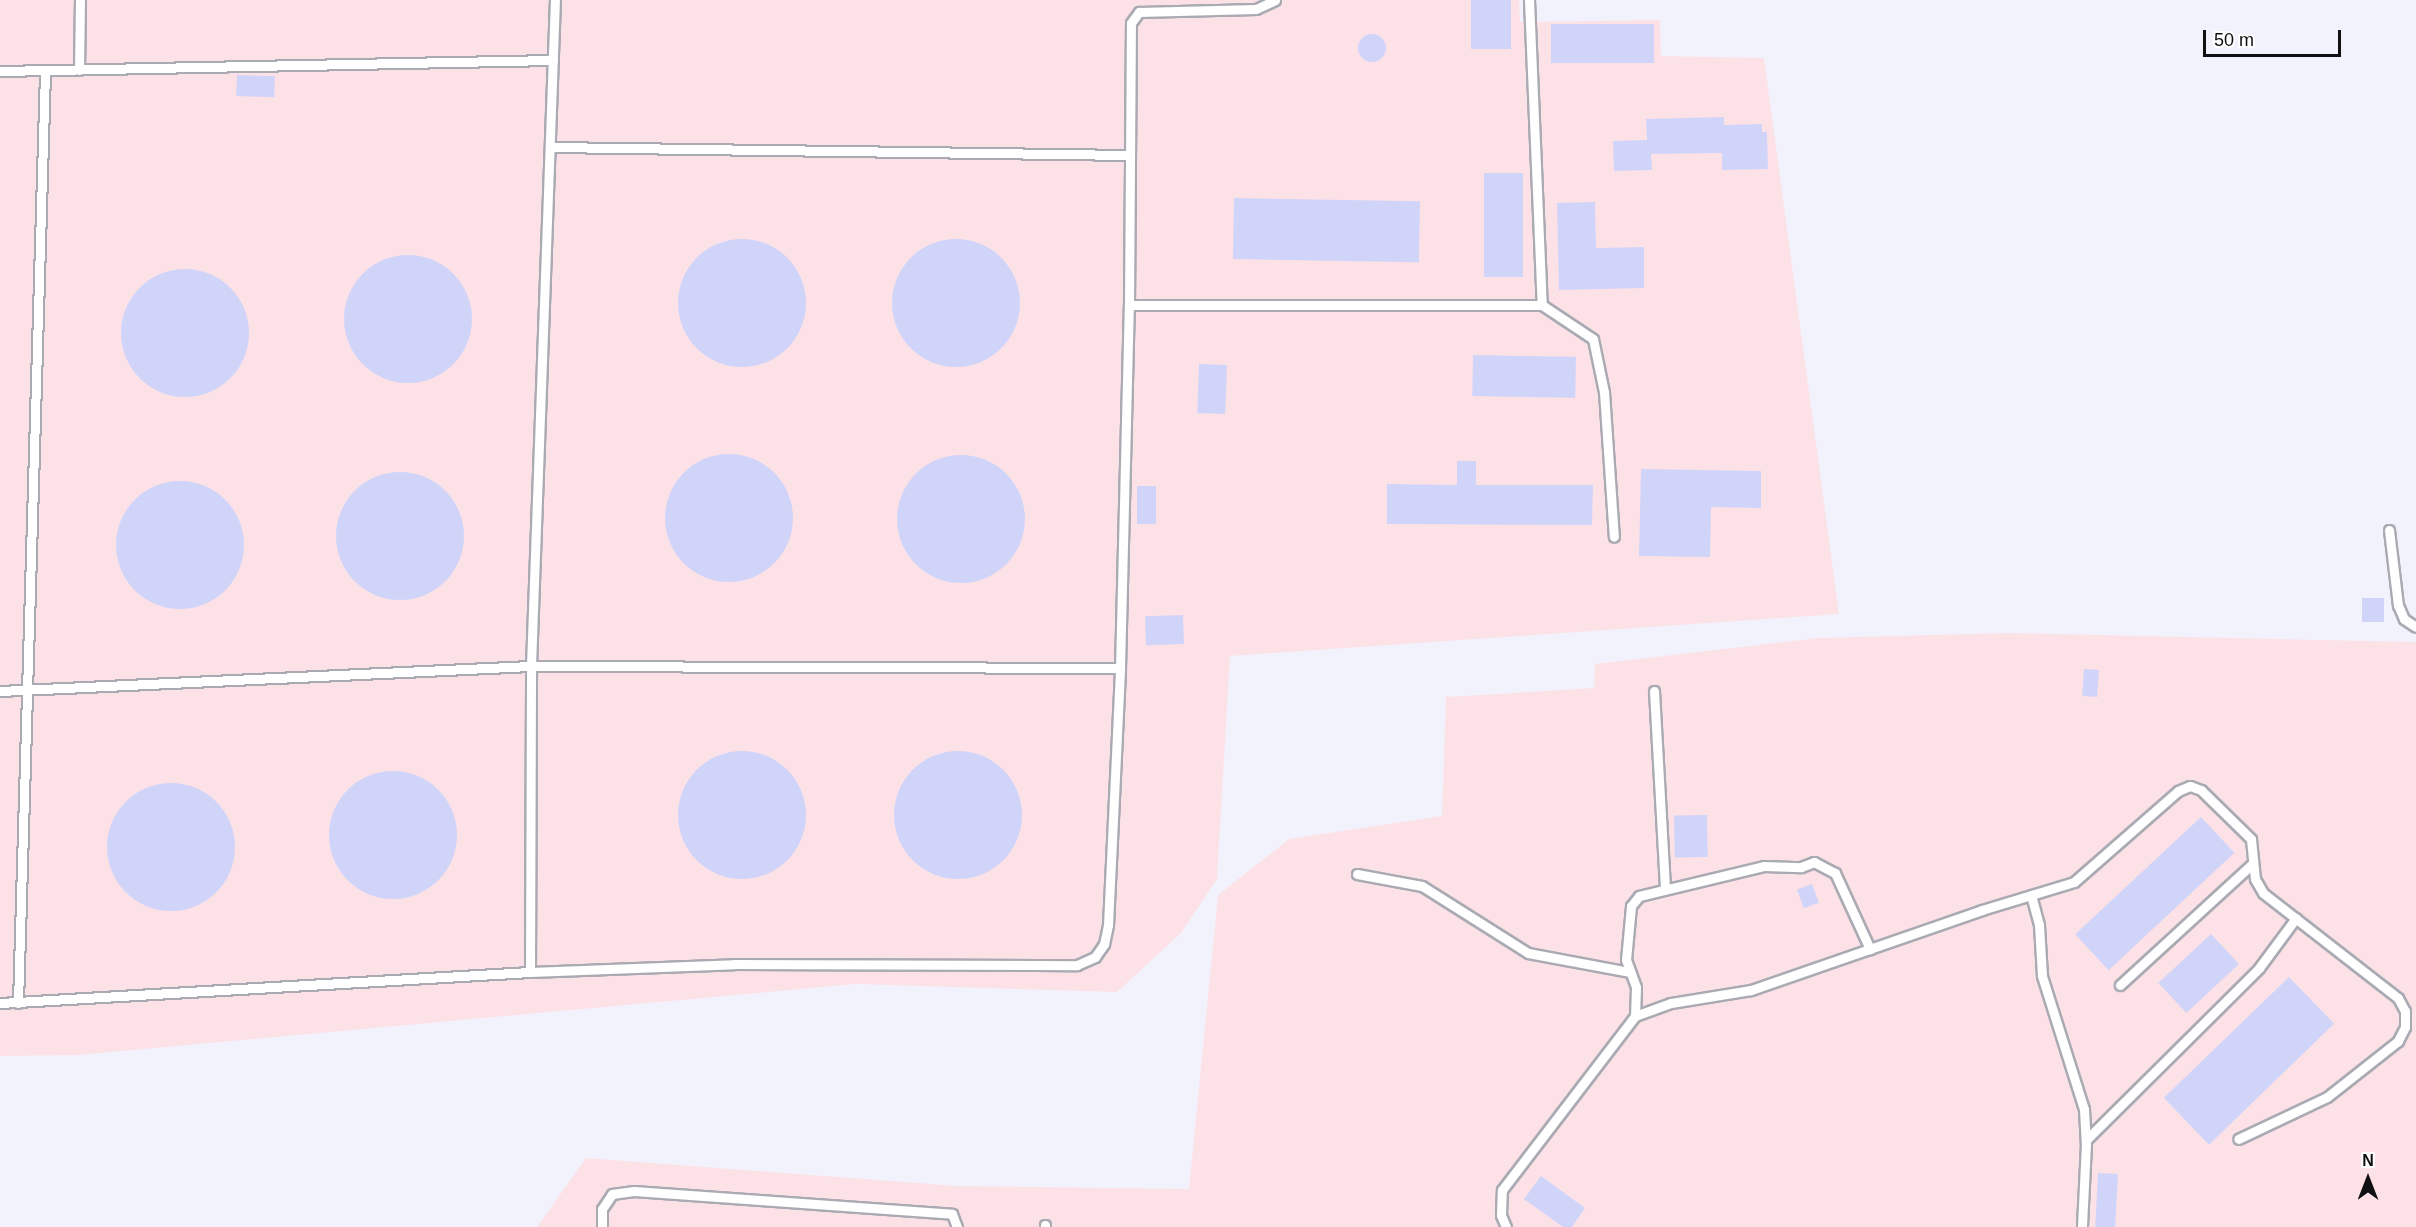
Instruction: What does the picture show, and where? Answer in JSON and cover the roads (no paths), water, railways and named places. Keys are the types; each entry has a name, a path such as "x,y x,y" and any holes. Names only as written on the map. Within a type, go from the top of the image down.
{"lane":[{"path":"79,70 80,0"},
{"path":"530,972 531,666 555,0"},
{"path":"0,1003 530,972 734,964 1077,965 1095,957 1104,944 1108,925 1120,668 1129,304 1127,155 1131,23 1139,12 1256,9 1275,0"},
{"path":"1529,0 1542,304"},
{"path":"0,71 553,60"},
{"path":"18,1003 25,690 45,70"},
{"path":"550,147 1127,155"},
{"path":"1129,304 1542,304 1593,339 1604,392 1614,537"},
{"path":"2389,530 2398,605 2404,619 2416,627"},
{"path":"0,691 531,666 1120,668"},
{"path":"1654,691 1665,888"},
{"path":"1635,1016 1671,1003 1751,990 2074,882 2178,791 2190,786 2201,790 2252,839 2255,879 2263,893 2398,998 2405,1011 2405,1027 2398,1041 2327,1097 2238,1139"},
{"path":"1506,1227 1501,1215 1502,1190 1635,1016 1637,994 1626,960 1630,906 1639,896 1764,866 1802,867 1814,862 1827,866 1835,873 1870,949"},
{"path":"2120,985 2253,863"},
{"path":"1357,874 1422,886 1528,953 1630,972"},
{"path":"2031,896 2040,925 2042,976 2084,1109 2086,1140 2082,1227"},
{"path":"2086,1140 2259,968 2296,918"},
{"path":"602,1227 602,1209 612,1194 634,1191 952,1214 957,1227"}]}
